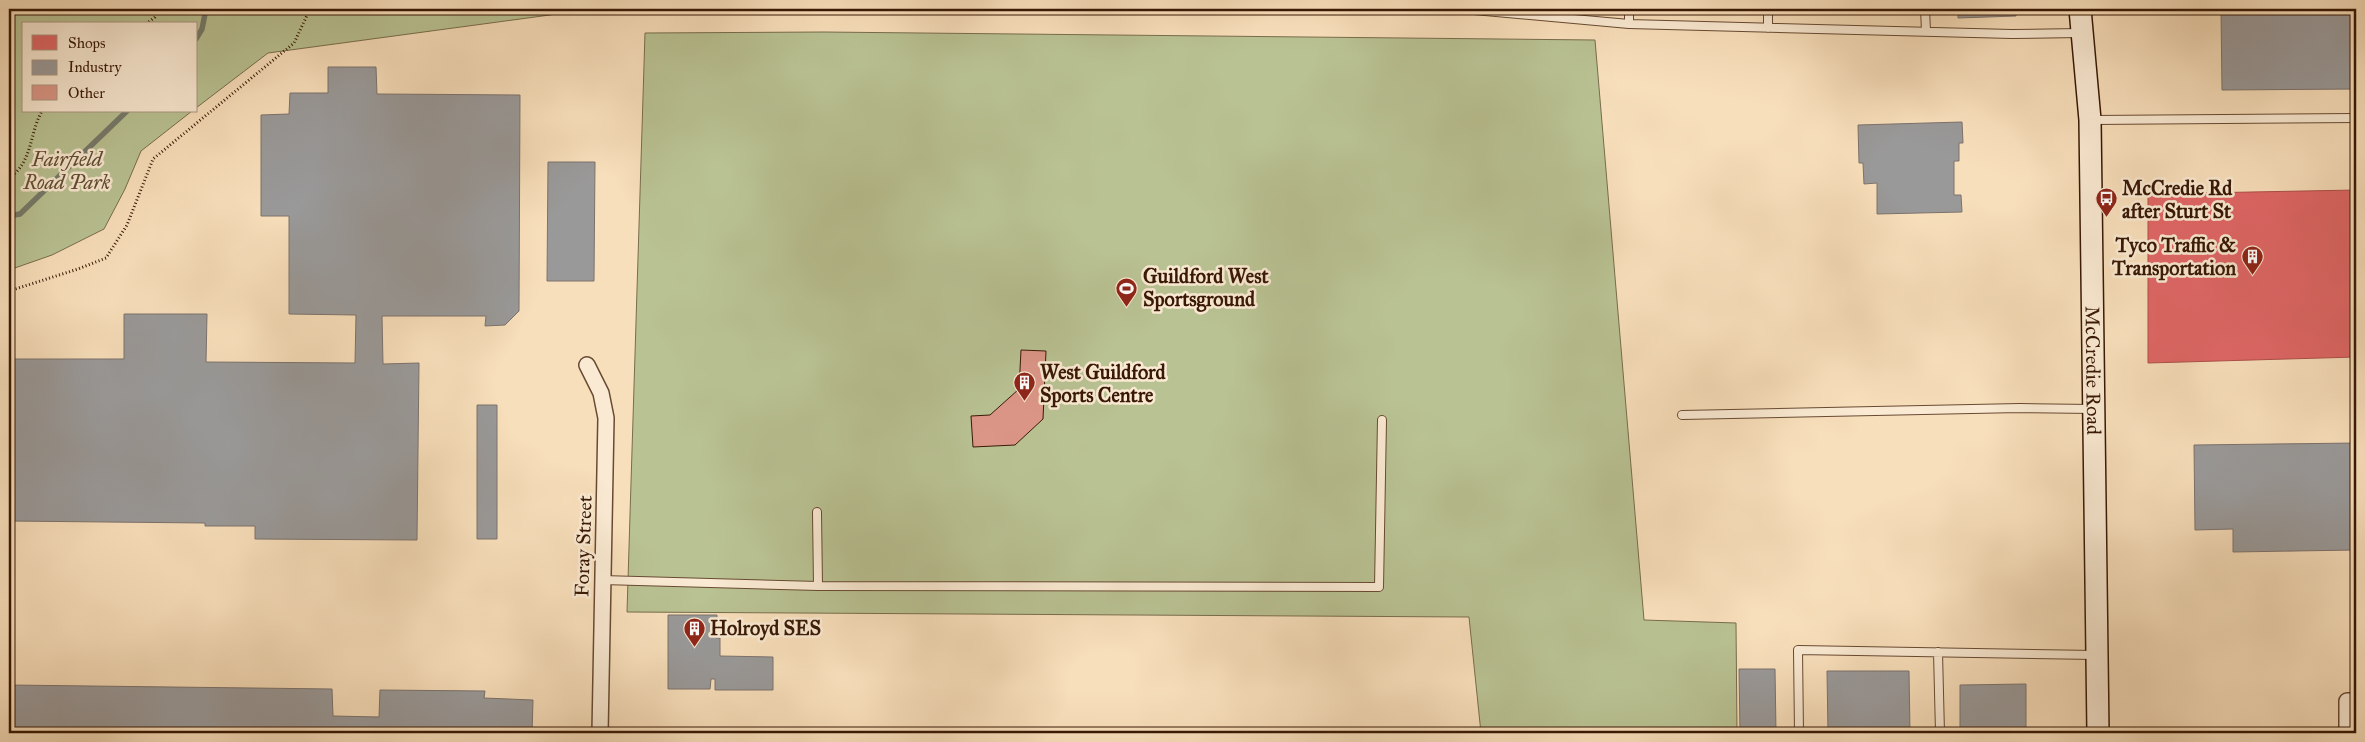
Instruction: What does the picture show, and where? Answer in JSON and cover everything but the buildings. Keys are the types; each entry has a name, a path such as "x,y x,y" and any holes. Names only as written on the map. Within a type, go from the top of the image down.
{"street":[{"name":"McCredie Road","path":"2080,9 2088,79 2090,120 2098,733"},
{"name":"Foray Street","path":"587,364 601,394 606,418 600,733"},
{"path":"2347,733 2347,701 2356,701"}],"lane":[{"path":"1463,9 1629,24 1926,32 2082,33"},
{"path":"1629,9 1629,24"},
{"path":"1768,9 1768,28"},
{"path":"1925,9 1926,32"},
{"path":"2090,120 2356,118"},
{"path":"1682,415 2020,408 2094,409"},
{"path":"602,580 818,586 1379,587 1382,420"},
{"path":"817,512 818,586"},
{"path":"1799,733 1798,650 2097,655"},
{"path":"1938,652 1940,733"}],"path":[{"path":"149,22 155,17 158,9"},
{"path":"9,290 78,269 106,258 127,225 153,160 294,43 310,9"},
{"path":"9,178 19,171 30,151 36,123 42,112"}],"green space":[{"name":"Fairfield Road Park","path":"9,9 816,9 815,11 572,12 268,53 198,106 198,22 22,22 22,112 191,112 141,151 125,189 104,229 52,255 9,270"},
{"name":"Guildford West Sportsground","path":"824,32 1595,40 1644,620 1736,623 1737,733 1481,733 1469,617 627,612 645,33"}],"waterway":[{"path":"198,36 202,29 206,9"},
{"path":"9,216 20,214 126,112"}],"place":[{"name":"McCredie Rd after Sturt St","path":"2106,218"},
{"name":"Tyco Traffic & Transportation","path":"2252,275"},
{"name":"Guildford West Sportsground","path":"1127,307"},
{"name":"West Guildford Sports Centre","path":"1024,402"},
{"name":"Holroyd SES","path":"694,647"}]}
